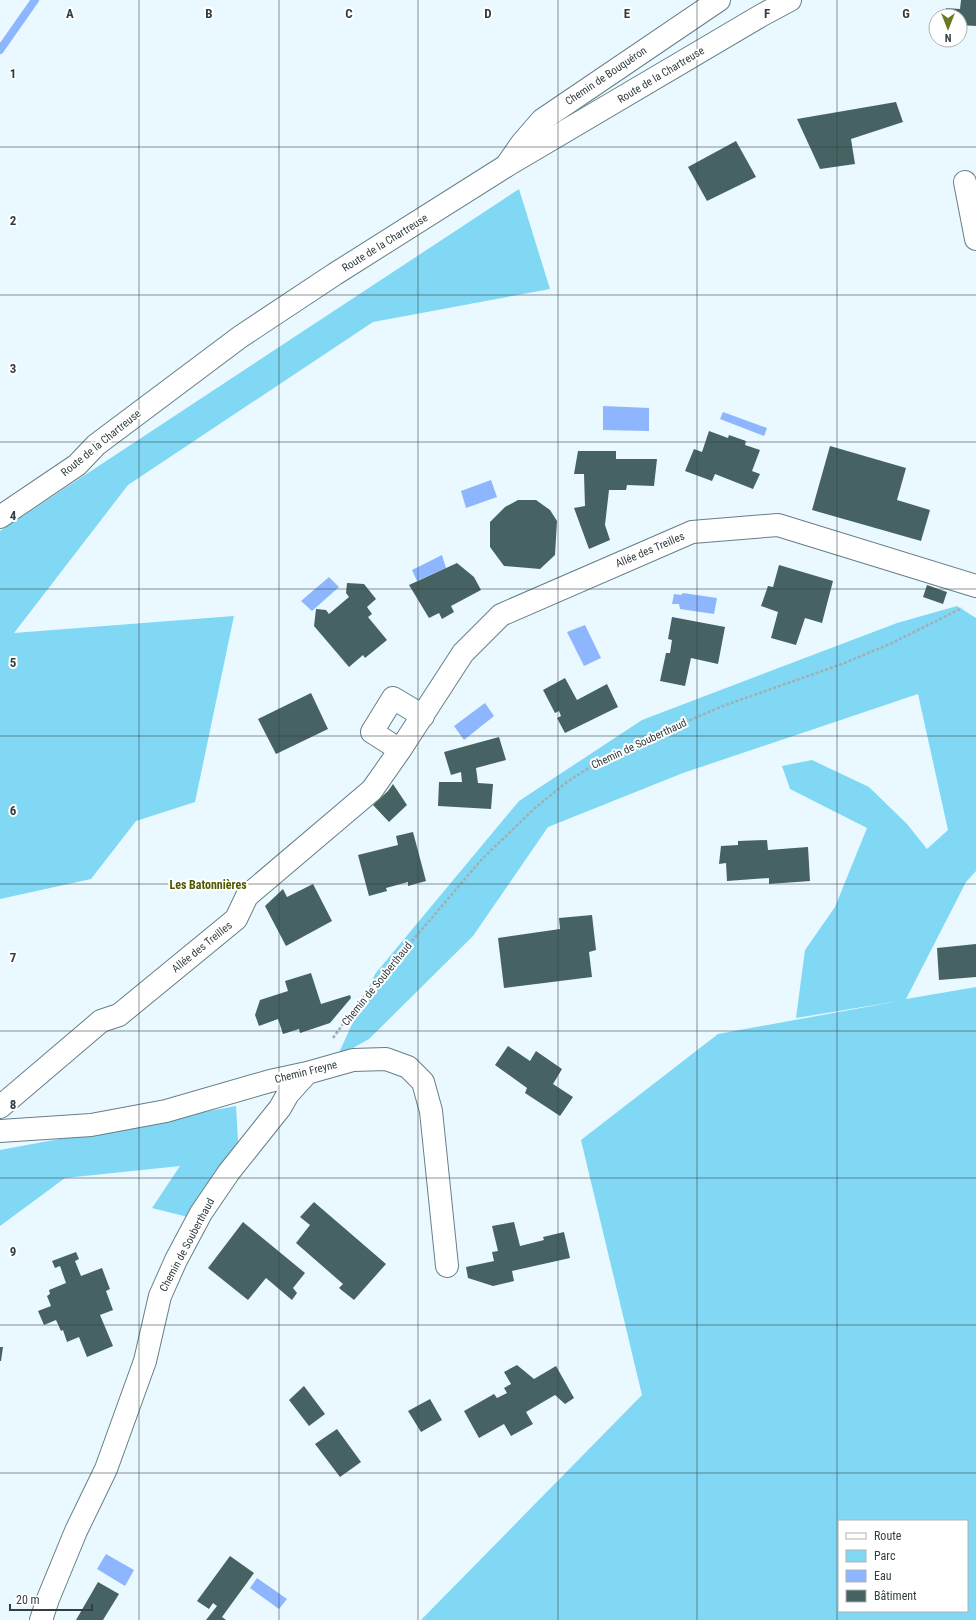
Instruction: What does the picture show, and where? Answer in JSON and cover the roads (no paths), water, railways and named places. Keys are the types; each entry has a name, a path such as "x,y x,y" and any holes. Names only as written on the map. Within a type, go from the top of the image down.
{"street":[{"name":"Chemin de Bouquéron","path":"506,166 522,143 542,120 719,0"},
{"name":"Route de la Chartreuse","path":"0,517 77,465 96,445 240,337 335,274 506,166 790,0"},
{"path":"965,182 976,239"},
{"name":"Allée des Treilles","path":"0,1107 101,1021 119,1015 236,919 247,896 372,790 423,716 463,653 501,615 692,532 778,525 976,586"},
{"path":"400,750 372,732 393,698 423,716"},
{"name":"Chemin Freyne","path":"0,1131 91,1125 166,1111 270,1081 307,1073 353,1060 386,1058 408,1067 423,1082 431,1111 447,1266"},
{"name":"Chemin de Souberthaud","path":"41,1620 76,1531 106,1468 145,1361 160,1296 176,1260 201,1213 229,1172 275,1114 288,1094 307,1073"}],"water":[{"path":"603,406 649,408 649,431 603,430"},
{"path":"723,412 767,428 764,436 720,419"},
{"path":"491,480 497,497 466,508 461,491"},
{"path":"442,555 446,568 417,581 412,570"},
{"path":"329,577 339,587 312,611 301,601"},
{"path":"683,593 717,598 714,614 680,609 679,604 672,604 674,594 681,595"},
{"path":"585,625 601,658 584,666 567,632"},
{"path":"485,703 494,716 464,740 454,726"},
{"path":"106,1554 134,1570 125,1586 97,1569"},
{"path":"257,1578 287,1599 279,1609 250,1588"}],"waterway":[{"path":"0,50 35,0"}],"district":[{"name":"Les Batonnières","path":"208,885"}]}
